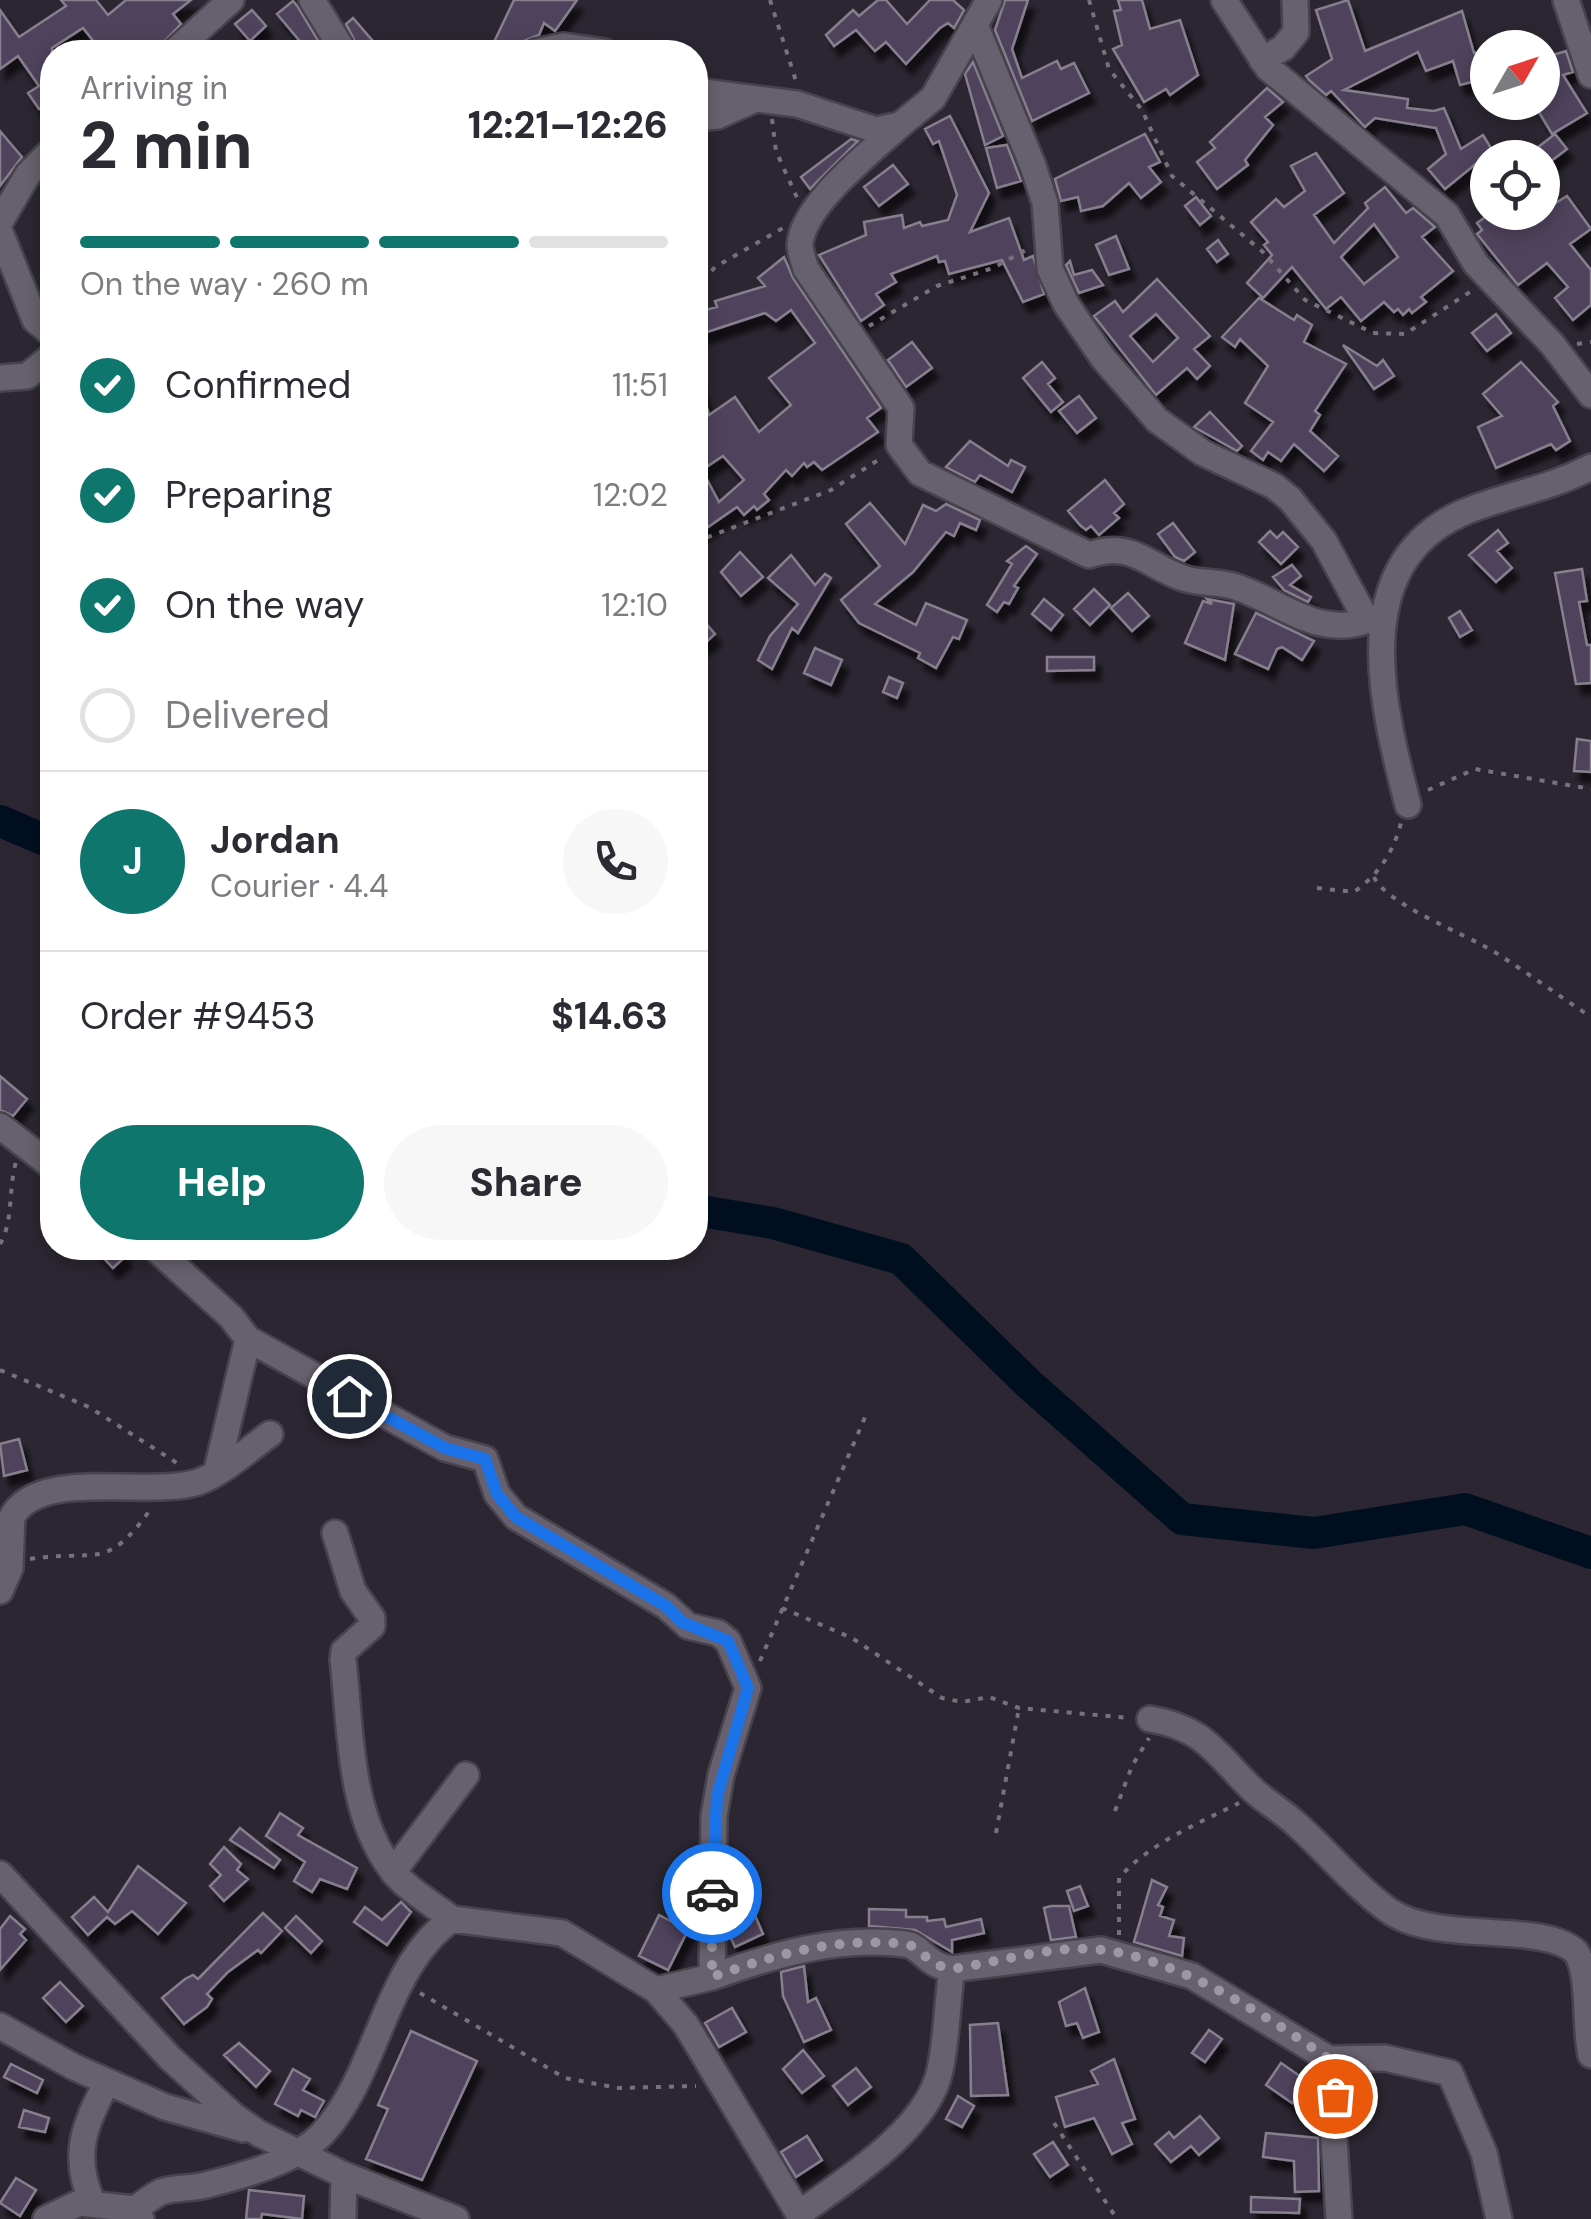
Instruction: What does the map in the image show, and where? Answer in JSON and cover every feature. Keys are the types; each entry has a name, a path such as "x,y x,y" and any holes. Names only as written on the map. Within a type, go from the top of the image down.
{"street":[{"path":"187,40 230,0"},
{"path":"312,0 337,40"},
{"path":"989,0 933,98 844,177 803,220 800,245 806,268 900,408 899,445 920,473 1089,555 1116,550 1152,559 1178,577 1242,589 1315,624 1374,623"},
{"path":"1224,0 1262,60 1323,116 1431,198 1490,278 1552,344 1591,395"},
{"path":"1262,60 1283,48 1296,32 1295,0"},
{"path":"1566,0 1591,74"},
{"path":"976,27 1045,202 1054,282 1103,358 1172,432 1232,470 1274,486 1290,499 1324,541 1374,623 1390,735 1408,805"},
{"path":"708,93 774,102 876,130 900,125"},
{"path":"708,117 774,102"},
{"path":"0,222 28,174 40,162"},
{"path":"0,232 40,324"},
{"path":"0,378 27,376 40,366"},
{"path":"1374,623 1404,562 1436,526 1465,512 1567,480 1591,467"},
{"path":"0,1126 40,1156"},
{"path":"168,1260 248,1339 445,1448 485,1459 497,1494 516,1517 666,1606 682,1622 718,1633 728,1641 748,1688 721,1775 714,1816 712,1977"},
{"path":"209,1476 248,1339"},
{"path":"1,1588 10,1562 12,1517 30,1496 78,1488 165,1488 209,1476 270,1434"},
{"path":"335,1533 353,1590 372,1618 372,1626 344,1651 343,1660 366,1819 393,1872 452,1919 562,1934 656,1990 686,2024 802,2216 893,2146 930,2094 940,2070 952,1969"},
{"path":"1153,1719 1175,1722 1204,1738 1257,1794 1293,1821 1391,1912 1428,1927 1542,1938 1572,1948 1582,1959 1588,1977 1591,2055"},
{"path":"393,1872 466,1775"},
{"path":"0,1874 170,2058 258,2134"},
{"path":"46,2219 64,2208 93,2204 138,2214 160,2192 206,2185 302,2151 343,2108 423,1946 452,1919"},
{"path":"656,1990 712,1977 773,1954 861,1940 908,1944 931,1965 952,1969 1068,1952 1120,1954 1192,1976 1329,2059 1398,2060 1450,2074 1484,2153 1500,2219"},
{"path":"0,2026 107,2082 165,2107 258,2134 302,2151 344,2175 456,2219"},
{"path":"1329,2059 1340,2219"},
{"path":"93,2204 81,2165 83,2126 107,2082"},
{"path":"343,2219 344,2175"}],"path":[{"path":"708,275 715,267 803,220 772,132 774,102 795,72 770,0"},
{"path":"1089,0 1110,68 1142,110 1172,176 1220,221 1263,252 1304,300 1372,333 1404,334 1490,278"},
{"path":"853,336 937,286 993,268 1048,238"},
{"path":"708,537 831,490 899,445"},
{"path":"1317,888 1354,892 1374,877 1396,844 1408,805 1437,782 1475,768 1591,790"},
{"path":"1374,877 1378,886 1398,899 1493,951 1591,1017"},
{"path":"0,1244 10,1210 8,1186 23,1143"},
{"path":"0,1370 102,1414 209,1476"},
{"path":"748,1688 866,1415"},
{"path":"10,1562 108,1555 126,1541 165,1488"},
{"path":"782,1608 852,1638 942,1698 962,1702 989,1698 1019,1708 1153,1719 1115,1811"},
{"path":"996,1834 1019,1708"},
{"path":"1120,1954 1118,1878 1164,1842 1257,1794"},
{"path":"402,1984 459,2012 565,2078 618,2088 722,2084"},
{"path":"1054,2124 1117,2219"}],"building":[{"path":"61,0 96,0 108,15 126,0 191,0 173,14 181,24 166,40 92,40 83,28 64,40 40,40 39,109 28,93 39,86 18,56 0,69 0,10 19,37 66,6"},
{"path":"514,0 577,0 555,31 544,23 539,35 526,40 495,40"},
{"path":"878,0 886,0 907,24 930,0 953,0 964,10 954,28 948,23 940,28 906,64 886,42 875,51 856,30 834,46 826,35 853,10 859,16"},
{"path":"1005,0 1028,0 1012,49 1022,78 1057,61 1061,69 1074,63 1089,93 1032,121 995,30"},
{"path":"1118,0 1142,0 1150,29 1180,20 1198,75 1170,95 1166,89 1144,102 1113,49 1122,45 1114,11 1121,10"},
{"path":"1348,0 1365,51 1462,11 1470,39 1470,82 1460,85 1453,61 1426,71 1418,52 1344,90 1408,99 1407,108 1444,108 1461,149 1470,143 1470,169 1445,189 1428,169 1446,154 1436,128 1375,118 1365,127 1331,91 1326,95 1309,80 1306,76 1332,59 1316,10"},
{"path":"293,1 318,40 299,40 277,14"},
{"path":"252,10 266,26 249,40 235,24"},
{"path":"353,18 372,40 354,40 346,24"},
{"path":"1566,51 1573,72 1563,75 1587,113 1552,134 1544,120 1560,120 1560,53"},
{"path":"973,62 1003,136 985,145 965,74"},
{"path":"1267,88 1283,102 1265,117 1273,125 1245,160 1248,165 1217,189 1197,162 1215,148 1210,142"},
{"path":"950,116 989,193 970,232 1009,218 1024,260 1033,256 1044,294 1023,302 1002,260 949,274 945,261 939,262 937,256 891,274 896,282 876,294 884,305 861,321 819,255 866,235 864,222 902,215 904,228 920,222 922,226 948,220 957,195 939,141 933,144 925,129"},
{"path":"0,131 22,157 0,186"},
{"path":"1145,134 1160,162 1149,167 1161,182 1141,198 1129,183 1103,206 1081,211 1078,197 1061,201 1055,179"},
{"path":"851,139 858,141 810,189 801,177"},
{"path":"1007,145 1021,181 997,188 986,148"},
{"path":"1316,153 1344,193 1314,215 1334,243 1368,208 1365,203 1385,187 1406,213 1413,208 1435,227 1422,237 1453,271 1421,297 1426,302 1412,313 1409,309 1403,315 1398,309 1394,312 1384,302 1361,321 1341,297 1326,309 1292,267 1263,298 1247,283 1272,255 1264,245 1268,242 1251,222 1276,199 1284,207 1305,191 1291,166","holes":["1374,224 1398,257 1364,284 1341,257"]},
{"path":"893,165 908,184 879,206 864,187"},
{"path":"1567,196 1591,229 1570,244 1591,270 1591,305 1573,320 1555,298 1568,287 1547,263 1518,285 1477,234 1482,230 1560,230 1560,200"},
{"path":"1196,197 1211,216 1200,225 1185,206"},
{"path":"1116,236 1129,269 1109,275 1096,245"},
{"path":"1218,240 1228,254 1217,262 1207,249"},
{"path":"784,257 793,278 881,408 867,418 878,432 822,470 814,462 807,467 804,463 792,476 786,470 764,494 769,500 757,510 754,506 744,515 737,507 708,527 708,481 719,502 744,480 723,456 708,466 708,412 709,415 735,397 759,432 791,405 769,378 815,343 791,310 776,321 765,313 708,332 708,309 717,307 715,301 765,286 758,278"},
{"path":"1070,261 1074,275 1092,270 1103,285 1079,293 1066,265"},
{"path":"1157,279 1210,336 1194,349 1210,366 1197,379 1187,368 1156,395 1094,316 1115,301 1123,312","holes":["1156,314 1178,338 1153,362 1130,336"]},
{"path":"1259,298 1294,320 1297,315 1312,325 1304,342 1346,364 1315,411 1320,415 1310,431 1338,456 1324,471 1294,444 1281,461 1268,452 1263,460 1251,451 1273,422 1245,403 1268,366 1240,339 1235,347 1222,337"},
{"path":"1496,314 1511,333 1487,351 1472,333"},
{"path":"912,342 932,368 906,387 888,360"},
{"path":"1343,345 1377,366 1383,360 1394,376 1374,389"},
{"path":"1042,362 1055,378 1048,384 1063,402 1051,412 1023,378"},
{"path":"1521,362 1558,402 1553,406 1570,441 1556,450 1551,444 1496,468 1478,427 1502,416 1483,394"},
{"path":"1079,396 1096,418 1077,433 1059,411"},
{"path":"1210,412 1242,446 1237,451 1194,427"},
{"path":"970,441 1008,466 1011,460 1025,467 1012,492 980,475 975,482 946,467"},
{"path":"1105,480 1124,504 1114,513 1119,518 1099,535 1091,526 1086,530 1068,511"},
{"path":"870,503 905,544 923,505 936,511 946,504 980,520 976,530 960,523 954,536 946,532 913,572 875,604 916,625 926,603 967,620 959,639 953,637 936,668 918,658 920,653 859,623 841,600 880,566 846,524"},
{"path":"1173,523 1195,552 1184,561 1175,557 1158,534"},
{"path":"1498,530 1508,543 1497,551 1512,568 1496,582 1469,555"},
{"path":"1270,531 1277,538 1283,532 1298,547 1281,564 1259,542"},
{"path":"1026,546 1037,554 1014,586 1018,588 1009,604 1004,602 997,612 987,605 1012,564 1007,561"},
{"path":"740,552 763,577 741,596 721,572"},
{"path":"791,555 815,585 825,574 831,578 798,633 792,628 772,669 758,660 770,636 798,604 768,578"},
{"path":"1292,565 1301,576 1290,585 1311,597 1308,602 1284,590 1273,577"},
{"path":"1582,569 1587,601 1579,602 1587,645 1591,645 1591,683 1576,684 1555,573"},
{"path":"1094,589 1110,605 1090,625 1074,609"},
{"path":"1128,593 1149,616 1132,631 1111,608"},
{"path":"1044,599 1063,615 1051,630 1032,614"},
{"path":"1207,599 1234,604 1225,660 1185,643 1203,601 1212,604"},
{"path":"1460,611 1472,630 1460,637 1449,618"},
{"path":"1256,613 1314,641 1302,660 1282,647 1277,649 1268,669 1235,654"},
{"path":"815,648 842,660 831,685 804,673"},
{"path":"1047,657 1094,657 1094,670 1047,671"},
{"path":"889,677 903,683 897,698 883,692"},
{"path":"1577,739 1591,741 1591,772 1574,771"},
{"path":"0,1076 27,1099 13,1116 0,1110"},
{"path":"105,1260 122,1260 113,1268"},
{"path":"19,1439 27,1470 4,1476 0,1444"},
{"path":"280,1813 303,1828 298,1835 357,1868 347,1889 320,1879 312,1892 294,1881 305,1862 266,1836"},
{"path":"240,1828 280,1860 274,1868 230,1840"},
{"path":"224,1847 241,1864 237,1870 248,1879 224,1901 210,1886 221,1875 210,1864"},
{"path":"138,1866 186,1903 158,1934 132,1911 115,1924 107,1917 88,1935 72,1917 94,1897 108,1912"},
{"path":"1152,1880 1167,1887 1158,1905 1163,1907 1160,1916 1174,1920 1169,1936 1184,1938 1182,1956 1134,1942"},
{"path":"1080,1886 1088,1906 1074,1911 1067,1891"},
{"path":"401,1902 411,1912 387,1945 354,1922 365,1907 382,1920"},
{"path":"751,1906 763,1934 735,1947 729,1934 729,1917"},
{"path":"1069,1906 1076,1937 1051,1940 1044,1908"},
{"path":"869,1909 906,1910 906,1917 944,1919 946,1927 981,1919 984,1933 952,1940 952,1952 915,1930 869,1926"},
{"path":"263,1913 282,1931 261,1953 258,1950 228,1972 207,1994 212,1999 207,2007 184,2024 162,1998 185,1979 193,1975 198,1979"},
{"path":"659,1915 688,1930 668,1970 639,1956"},
{"path":"10,1916 25,1929 20,1934 26,1940 0,1970 0,1929"},
{"path":"296,1916 322,1941 311,1953 285,1928"},
{"path":"804,1966 808,2002 816,1998 831,2030 804,2042 783,1996 781,1972"},
{"path":"60,1982 83,2006 66,2022 43,1998"},
{"path":"1085,1988 1099,2032 1083,2038 1077,2023 1066,2026 1059,2002"},
{"path":"732,2008 746,2032 719,2047 705,2023"},
{"path":"998,2023 1008,2095 971,2096 970,2025"},
{"path":"1209,2030 1222,2039 1205,2062 1192,2053"},
{"path":"411,2031 477,2061 422,2180 366,2159 388,2109 378,2105"},
{"path":"239,2043 270,2071 256,2087 224,2055"},
{"path":"803,2050 824,2076 802,2093 783,2069"},
{"path":"1114,2059 1135,2119 1122,2123 1132,2144 1112,2154 1094,2118 1065,2127 1056,2097 1098,2084 1091,2071"},
{"path":"1281,2063 1307,2081 1292,2103 1266,2085"},
{"path":"11,2064 43,2080 37,2093 4,2077"},
{"path":"856,2068 871,2087 848,2105 833,2086"},
{"path":"293,2069 310,2079 303,2090 324,2101 315,2117 301,2110 298,2116 275,2104"},
{"path":"958,2096 974,2106 962,2127 946,2119"},
{"path":"24,2110 49,2118 45,2132 19,2127"},
{"path":"1200,2116 1219,2138 1199,2155 1191,2146 1171,2162 1155,2144 1169,2132 1174,2138"},
{"path":"1266,2133 1318,2138 1319,2191 1295,2192 1294,2161 1263,2157"},
{"path":"807,2136 822,2160 796,2177 781,2152"},
{"path":"1053,2142 1068,2165 1050,2177 1034,2154"},
{"path":"16,2178 36,2190 20,2216 0,2203"},
{"path":"249,2190 304,2196 302,2219 262,2214 261,2219 246,2219"},
{"path":"1251,2197 1300,2199 1299,2213 1251,2212"}],"waterway":[{"path":"0,821 40,838"},
{"path":"708,1212 773,1223 901,1259 1030,1385 1182,1519 1314,1533 1465,1509 1591,1553"}],"way so far":[{"path":"712,1893 712,1977 773,1954 861,1940 908,1944 931,1965 952,1969 1101,1950 1162,1964 1192,1976 1307,2044 1329,2059 1335,2096"}],"route":[{"path":"349,1396 380,1409 445,1448 481,1456 490,1468 497,1494 516,1517 666,1606 688,1626 718,1633 728,1641 748,1688 717,1796 712,1893"}]}
